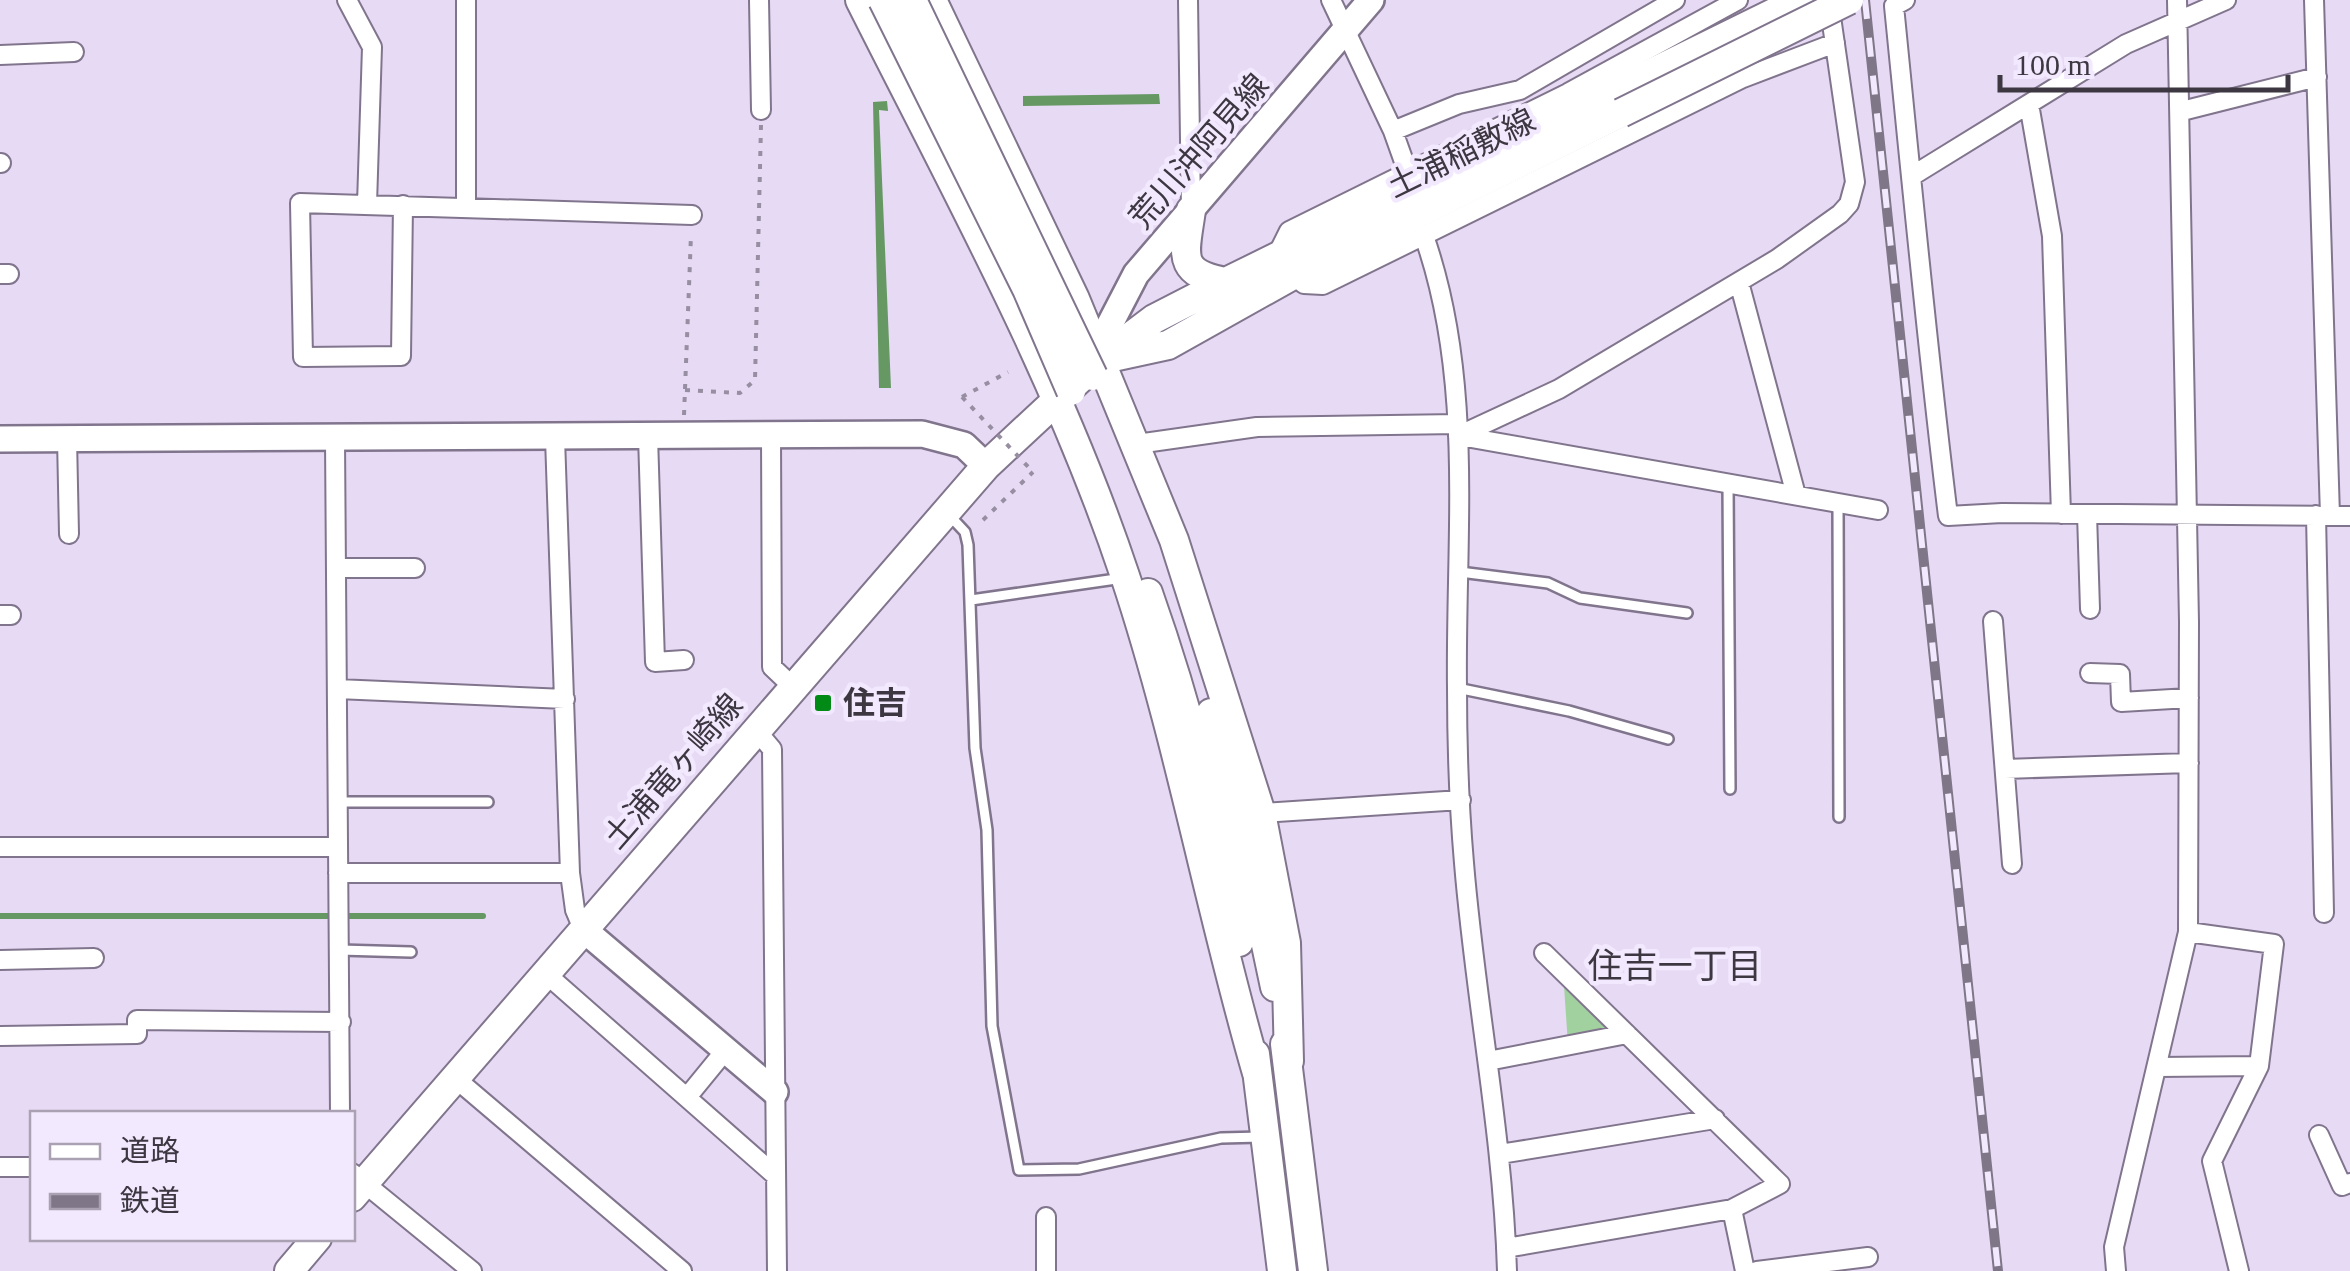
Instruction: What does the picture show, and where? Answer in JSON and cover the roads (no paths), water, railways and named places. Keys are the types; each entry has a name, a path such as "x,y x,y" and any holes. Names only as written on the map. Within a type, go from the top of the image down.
{"main road":[{"path":"860,0 1080,381 1138,444 1174,540 1261,813 1286,943 1288,1062 1313,1271"},
{"path":"883,0 1019,273 1080,381"},
{"path":"912,0 1080,381 1160,544 1195,651 1233,845 1288,1062"},
{"path":"932,0 1080,381 1126,578 1257,1073"},
{"name":"土浦稲敷線","path":"1616,103 1800,0"},
{"name":"土浦稲敷線","path":"1080,381 1168,346 1284,266 1616,103 1849,0"},
{"path":"1190,210 1185,252 1188,267 1198,277 1226,282"},
{"name":"土浦稲敷線","path":"1080,381 1154,319 1226,282 1284,266"},
{"name":"土浦竜ヶ崎線","path":"357,1184 455,1078 945,510 986,466 1080,381"},
{"path":"1233,845 1282,1271"},
{"path":"289,1271 314,1241"}],"street":[{"path":"347,0 372,47 366,204"},
{"path":"466,0 466,208"},
{"path":"758,0 761,110"},
{"path":"1188,0 1190,210"},
{"path":"1331,0 1393,131 1408,173"},
{"name":"荒川沖阿見線","path":"1080,381 1127,286 1371,0"},
{"path":"1393,131 1459,104 1527,86 1675,0"},
{"path":"1738,0 1568,93 1289,231 1284,266 1304,284 1323,285 1743,78 1835,43"},
{"path":"1458,430 1558,389 1777,259 1849,204 1855,182 1829,0"},
{"path":"1905,0 1894,6 1912,176 1913,230 1948,516 2350,516"},
{"path":"2116,1271 2114,1247 2188,932 2189,698 2182,111 2177,0"},
{"path":"1912,176 2126,44 2226,0"},
{"path":"2314,0 2323,516 2324,913"},
{"path":"0,55 74,52"},
{"path":"1555,70 1568,93"},
{"path":"2182,111 2316,77"},
{"path":"1527,86 1538,108"},
{"path":"2029,104 2052,236 2060,514"},
{"path":"403,206 401,356 303,357 300,203 366,204 692,215"},
{"path":"1424,236 1448,331 1458,430 1457,688 1464,863 1500,1154 1507,1271"},
{"path":"1739,282 1796,495"},
{"path":"1138,444 1257,428 1458,430 1878,510"},
{"path":"772,435 772,667 792,686"},
{"path":"648,436 655,662 684,660"},
{"path":"0,439 944,437 964,445 986,466"},
{"path":"67,438 69,534"},
{"path":"556,438 570,872 583,929 775,1092"},
{"path":"335,440 340,1111"},
{"path":"2087,514 2090,609"},
{"path":"336,568 415,568"},
{"path":"1993,622 2012,864"},
{"path":"2090,673 2120,674 2121,702 2189,698"},
{"path":"337,689 565,698"},
{"path":"755,729 772,750 777,1271"},
{"path":"2005,769 2189,763"},
{"path":"1261,813 1461,800"},
{"path":"0,846 337,847"},
{"path":"338,873 570,872"},
{"path":"2188,932 2274,944 2260,1066 2212,1161 2239,1271"},
{"path":"1506,1248 1732,1209 1780,1184 1544,953"},
{"path":"0,960 94,958"},
{"path":"546,972 776,1176"},
{"path":"0,1036 137,1034 137,1020 342,1022"},
{"path":"1488,1060 1627,1034"},
{"path":"688,1096 724,1052"},
{"path":"2158,1067 2260,1066"},
{"path":"455,1078 682,1271"},
{"path":"1500,1154 1715,1120"},
{"path":"2319,1134 2342,1186 2350,1183"},
{"path":"0,1167 30,1166"},
{"path":"357,1184 472,1271"},
{"path":"1732,1209 1745,1271"},
{"path":"1046,1218 1046,1271"},
{"path":"1757,1271 1868,1257"}],"lane":[{"path":"1728,483 1730,788"},
{"path":"1838,503 1838,817"},
{"path":"945,510 965,532 975,748 987,830 992,1026 1020,1170 1079,1169 1221,1138 1266,1137"},
{"path":"1459,572 1548,583 1580,598 1687,613"},
{"path":"971,600 1126,578"},
{"path":"1457,688 1569,711 1668,739"},
{"path":"337,802 488,802"},
{"path":"340,950 411,952"}],"waterway":[{"path":"1242,99 1257,99"},
{"path":"0,916 483,916"}],"railway":[{"path":"1865,0 1998,1271"}],"place":[{"name":"住吉","path":"823,703"}],"district":[{"name":"住吉一丁目","path":"1675,966"}]}
